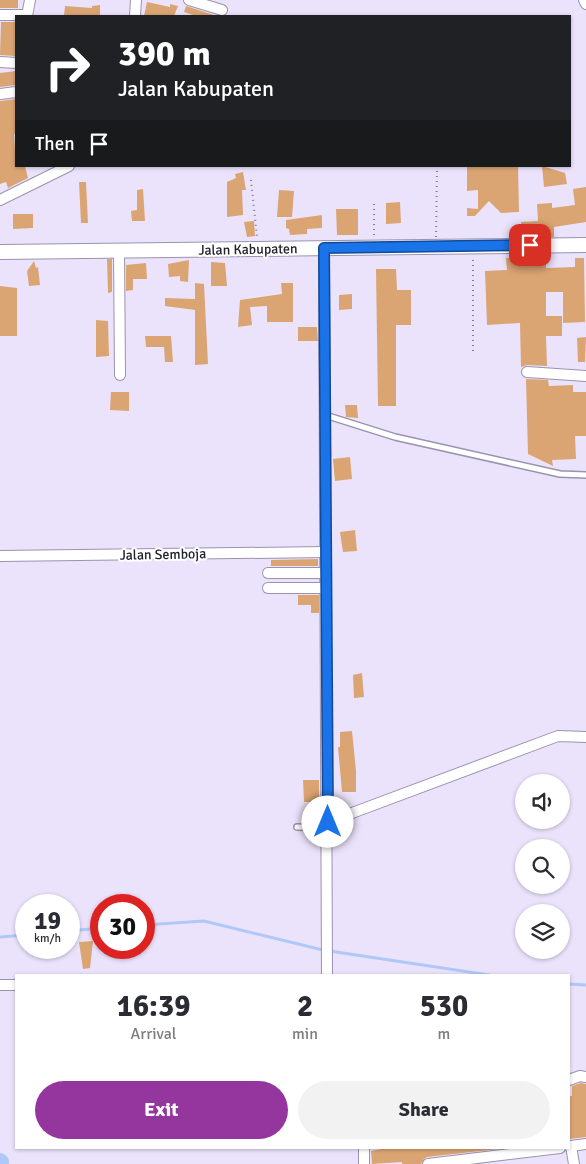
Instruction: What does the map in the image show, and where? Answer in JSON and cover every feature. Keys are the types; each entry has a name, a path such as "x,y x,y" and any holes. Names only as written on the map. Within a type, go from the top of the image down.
{"main road":[{"name":"Jalan Kabupaten","path":"0,252 586,245"}],"street":[{"path":"27,15 30,0"},
{"path":"135,15 136,0"},
{"path":"189,0 222,10"},
{"path":"584,0 586,4"},
{"path":"0,15 15,16"},
{"path":"0,62 15,63"},
{"path":"0,94 15,92"},
{"path":"0,200 47,171 65,167"},
{"path":"324,248 328,972"},
{"path":"119,251 120,375"},
{"path":"527,372 586,376"},
{"name":"Jalan Semboja","path":"0,556 326,552"},
{"path":"268,573 326,573"},
{"path":"268,588 326,588"},
{"path":"328,825 558,736 586,737"},
{"path":"0,985 15,985"},
{"path":"570,1080 580,1076 586,1077"},
{"path":"574,1164 570,1146 586,1144"},
{"path":"364,1149 364,1164"},
{"path":"428,1164 551,1149"}],"lane":[{"path":"325,415 395,436 560,474 586,475"},
{"path":"298,827 328,825"}],"path":[{"path":"436,246 437,170"},
{"path":"251,180 258,249"},
{"path":"374,204 375,248"},
{"path":"473,351 474,245"}],"building":[{"path":"0,0 18,0 18,8 0,8"},
{"path":"147,2 170,7 170,4 178,6 174,15 144,15"},
{"path":"100,5 100,15 64,15 65,6 92,8 92,6"},
{"path":"186,6 214,15 193,15 184,12"},
{"path":"1,22 15,22 15,56 0,55"},
{"path":"15,71 15,85 0,87 0,73"},
{"path":"15,99 15,167 25,167 28,178 8,188 6,182 0,184 0,101"},
{"path":"467,167 518,167 519,212 501,213 489,201 475,216 467,216 467,208 478,209 478,190 467,191"},
{"path":"542,167 565,173 567,184 544,187"},
{"path":"243,172 246,190 242,190 243,215 227,217 227,182 236,178 235,174"},
{"path":"79,182 86,182 88,223 81,223"},
{"path":"586,187 586,222 554,227 554,237 523,237 521,222 538,221 537,204 552,203 552,208 575,205 573,189"},
{"path":"143,189 145,221 132,221 131,211 137,210 137,190"},
{"path":"279,190 294,191 292,217 277,217"},
{"path":"400,202 401,223 386,224 386,203"},
{"path":"336,209 358,209 358,235 337,235"},
{"path":"13,214 33,214 33,228 13,229"},
{"path":"322,215 322,228 307,229 307,234 290,235 289,229 286,228 286,220"},
{"path":"254,221 255,236 247,237 244,222"},
{"path":"546,256 546,268 575,267 575,258 584,258 585,322 563,323 563,292 546,292 546,316 562,316 562,336 546,336 547,366 527,365 521,367 520,323 487,325 485,271 507,270 506,258"},
{"path":"107,259 112,259 112,292 108,293"},
{"path":"189,260 188,282 180,281 180,276 169,277 168,264"},
{"path":"34,261 36,268 38,267 40,285 29,286 27,271"},
{"path":"211,262 225,263 227,286 211,286"},
{"path":"146,263 147,279 133,279 133,290 126,291 126,265"},
{"path":"376,269 396,269 397,290 411,290 411,325 396,325 396,406 378,406"},
{"path":"195,283 204,284 208,364 195,365 195,310 165,306 165,298 195,299"},
{"path":"281,283 293,283 293,322 267,322 267,306 250,307 252,325 238,327 240,300 282,294"},
{"path":"0,286 17,288 17,336 0,336"},
{"path":"352,294 352,309 339,310 339,295"},
{"path":"96,320 108,321 109,356 96,357"},
{"path":"298,327 317,327 318,341 298,341"},
{"path":"145,336 171,336 173,362 165,362 164,347 146,347"},
{"path":"586,337 585,362 578,362 577,338"},
{"path":"526,379 548,380 549,386 573,385 573,392 586,392 586,436 575,436 576,459 552,460 553,466 528,454"},
{"path":"111,392 129,392 129,411 110,410"},
{"path":"345,405 357,405 358,418 346,417"},
{"path":"350,457 352,479 335,481 333,459"},
{"path":"355,530 357,551 343,552 340,532"},
{"path":"318,559 318,566 271,566 271,560"},
{"path":"298,595 319,595 319,613 311,613 311,605 298,605"},
{"path":"362,673 364,697 354,698 353,675"},
{"path":"352,731 356,792 342,792 338,747 340,747 340,732"},
{"path":"303,780 319,780 319,802 304,802"},
{"path":"90,941 90,968 83,969 80,942"},
{"path":"581,1083 586,1084 586,1137 570,1139 570,1096 572,1096 572,1086"},
{"path":"381,1149 498,1149 427,1157 421,1164 402,1164 402,1162 372,1164 371,1151"}],"waterway":[{"path":"155,924 204,921 323,950 482,974"},
{"path":"80,930 90,929"},
{"path":"0,937 15,936"},
{"path":"570,984 586,985"}],"route":[{"path":"328,822 324,248 530,245"}]}
